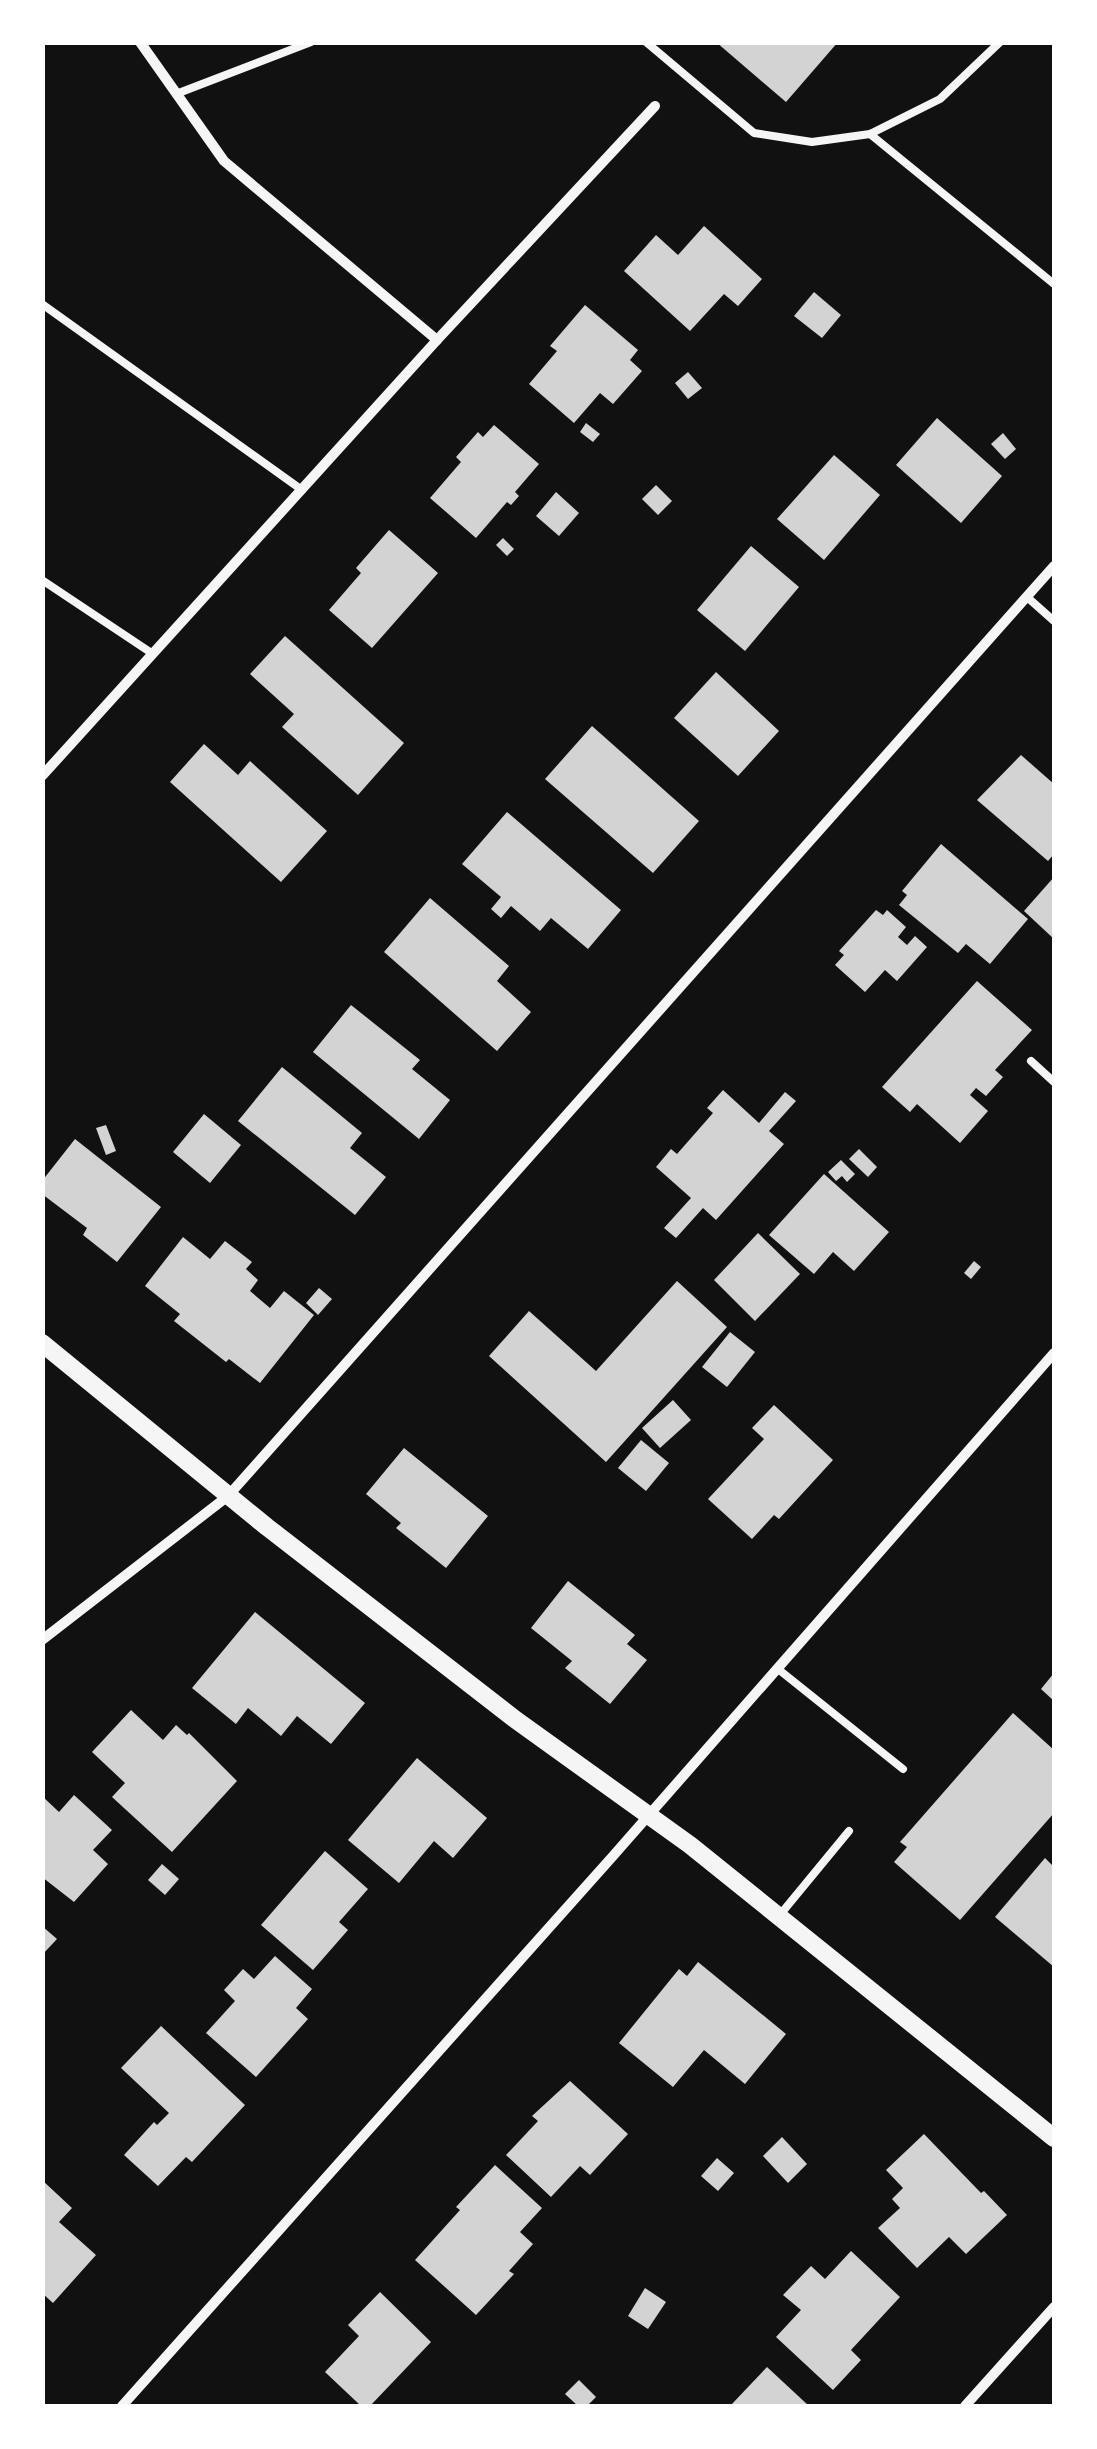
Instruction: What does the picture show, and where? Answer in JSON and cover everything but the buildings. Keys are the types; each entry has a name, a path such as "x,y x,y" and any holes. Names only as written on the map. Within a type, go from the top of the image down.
{"street":[{"path":"140,42 224,160 437,340"},
{"path":"42,776 437,340 656,106"},
{"path":"42,1640 228,1496 1054,566"},
{"path":"42,1343 228,1496 516,1720 650,1815 1054,2138"},
{"path":"122,2406 650,1815 1054,1353"},
{"path":"964,2406 1054,2308"}],"lane":[{"path":"176,94 311,42"},
{"path":"646,42 754,133 812,142 870,134 940,98 1000,42"},
{"path":"870,134 1054,284"},
{"path":"42,304 302,490"},
{"path":"42,580 153,654"},
{"path":"1027,597 1054,621"},
{"path":"1031,1061 1054,1082"},
{"path":"778,1669 903,1769"},
{"path":"778,1916 850,1831"}]}
